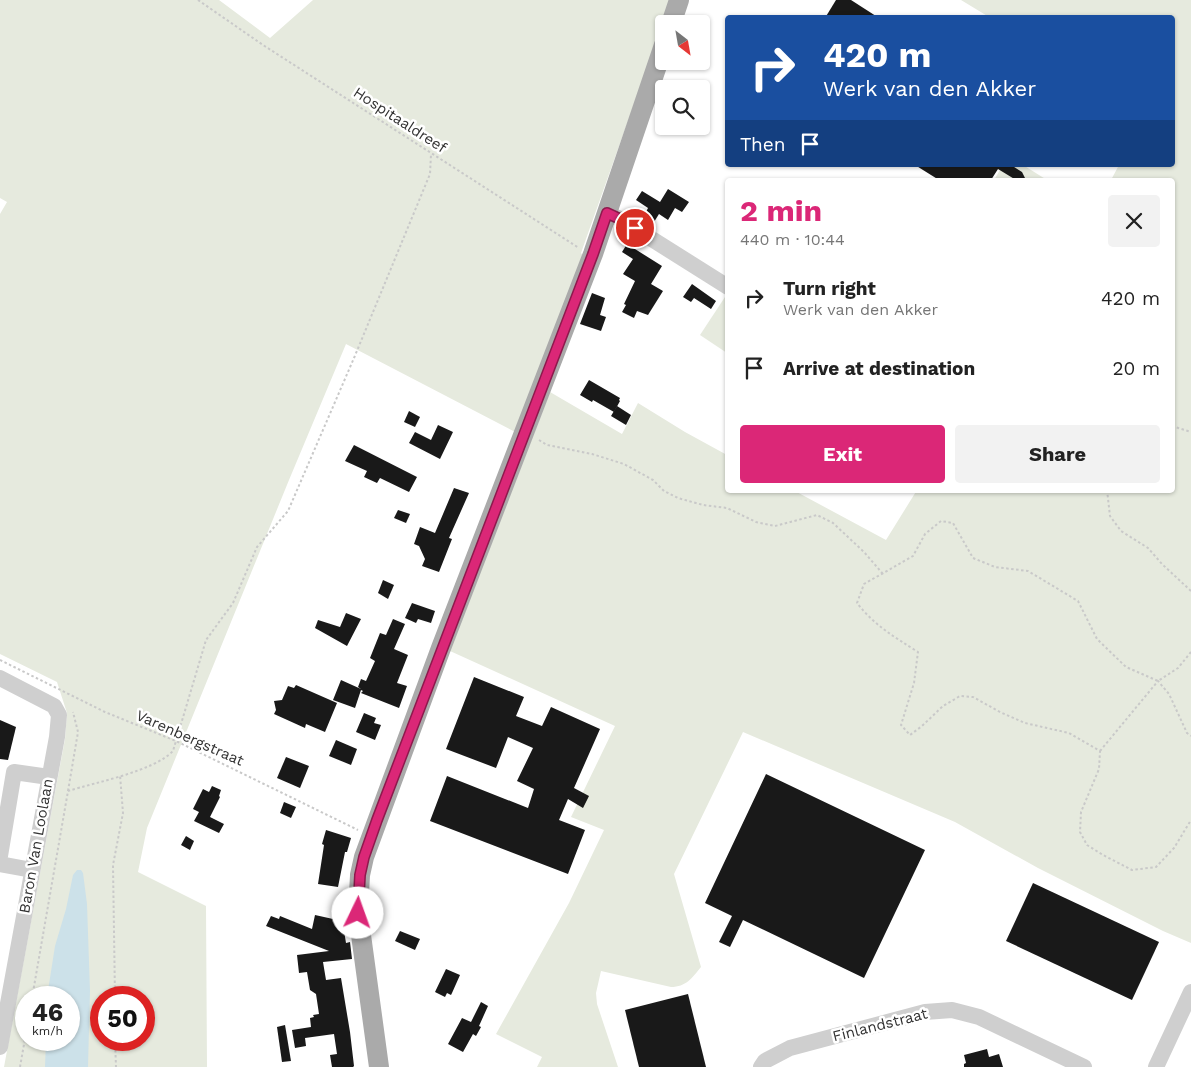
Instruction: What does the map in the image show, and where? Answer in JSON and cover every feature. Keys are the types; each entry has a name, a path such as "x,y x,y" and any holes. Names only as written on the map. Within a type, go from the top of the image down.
{"main road":[{"path":"674,15 679,0"},
{"path":"379,1067 360,939 358,913 360,875 372,836 593,254 656,70"}],"street":[{"path":"607,213 620,219 725,285"},
{"name":"Baron Van Loolaan","path":"0,678 54,706 59,715 57,737 32,870 7,965 0,1047"},
{"path":"0,856 14,772 49,777"},
{"path":"0,864 32,870"},
{"path":"1156,1067 1191,992"},
{"name":"Finlandstraat","path":"761,1067 766,1061 790,1048 925,1012 952,1010 979,1017 1084,1067"}],"path":[{"name":"Hospitaaldreef","path":"198,0 263,46 577,247 593,254"},
{"name":"Baron Van Loolaan","path":"34,986 68,791 150,766 167,758 173,751 206,640 233,603 257,548 288,511 358,349 430,174 431,154"},
{"path":"1175,427 1191,432"},
{"path":"525,430 548,445 592,454 624,464 653,480 664,491 678,498 703,505 727,508 756,522 775,526 817,515 833,523 864,552 883,574"},
{"path":"1107,493 1110,516 1121,531 1148,548 1191,591"},
{"path":"1100,751 1069,733 1025,723 973,697 960,696 943,706 910,735 901,725 914,683 918,652 889,634 869,618 857,603 864,584 913,556 925,534 941,521 953,523 972,558 995,567 1028,571 1078,601 1097,639 1126,667 1158,681 1169,694 1191,736"},
{"path":"1191,652 1178,668 1158,681 1100,751 1099,769 1081,812 1080,832 1086,845 1132,870 1156,867 1174,848 1191,820"},
{"name":"Varenbergstraat","path":"0,660 105,712 176,741 372,836"},
{"path":"115,986 113,865 123,813 120,776"},
{"path":"20,1067 23,1051"},
{"path":"115,1051 116,1067"}],"shaded area":[{"path":"0,0 219,0 270,38 313,0 671,0 666,15 655,15 655,45 581,253 584,257 517,433 346,344 147,828 138,872 206,906 207,1067 4,1067 15,1008 15,1051 80,1051 80,986 19,986 65,739 67,713 57,682 0,654 0,214 7,202 0,198"},
{"path":"961,0 1191,0 1191,943 1163,931 1038,868 955,822 743,732 674,874 701,967 685,984 676,987 601,971 596,993 597,1004 618,1067 537,1067 542,1057 496,1034 569,903 604,830 571,817 615,726 450,651 550,392 622,434 638,403 725,454 725,493 799,493 886,540 915,493 1175,493 1175,178 1112,178 1118,167 1175,167 1175,15 986,15"},
{"path":"1002,167 1026,167 1044,178 995,178"},
{"path":"725,297 725,352 700,335"}],"water":[{"path":"77,870 81,870 83,873 87,904 90,991 88,1067 45,1067 46,1051 80,1051 80,986 49,986 55,946 66,909 73,875"}],"building":[{"path":"836,0 851,0 874,15 827,15"},
{"path":"918,167 1014,167 1022,172 1025,178 1013,178 998,169 992,178 936,178"},
{"path":"668,189 689,202 682,212 675,208 668,220 659,214 654,222 644,216 648,208 636,200 642,191 660,202"},
{"path":"627,244 662,266 651,284 663,291 648,315 637,311 634,318 622,312 635,281 623,274 633,259 622,252"},
{"path":"692,284 716,301 711,309 694,298 691,302 683,297"},
{"path":"592,293 605,298 600,315 606,317 601,331 580,324"},
{"path":"589,380 620,398 614,412 580,395"},
{"path":"617,406 631,415 626,425 611,416"},
{"path":"409,411 420,417 415,427 404,422"},
{"path":"438,425 453,432 440,459 409,443 415,432 431,440"},
{"path":"354,445 417,477 409,492 380,478 377,483 364,477 367,471 345,461"},
{"path":"454,488 469,493 449,538 452,539 439,572 422,566 425,559 419,546 414,544 420,527 435,533"},
{"path":"398,510 410,514 406,523 394,518"},
{"path":"383,580 394,585 388,599 378,593"},
{"path":"412,603 435,611 431,623 418,619 416,623 405,618"},
{"path":"346,613 361,619 347,646 315,628 318,620 340,627"},
{"path":"393,619 405,624 394,649 408,655 397,683 407,686 399,708 361,693 363,691 361,690 355,708 333,700 341,680 361,689 358,687 361,679 366,681 375,661 370,658 380,633 386,635"},
{"path":"474,677 524,697 516,716 542,726 551,707 600,729 574,788 589,796 583,808 568,799 559,820 585,830 568,874 430,821 447,776 528,808 534,789 517,781 533,748 508,737 496,768 446,749"},
{"path":"296,685 337,703 325,732 306,724 305,728 274,714 276,710 274,701 282,700 288,686 294,688"},
{"path":"364,713 376,718 374,723 381,725 375,740 356,732"},
{"path":"0,720 16,727 8,760 0,759"},
{"path":"336,740 357,749 351,765 329,756"},
{"path":"286,757 309,766 300,788 277,778"},
{"path":"766,774 925,850 864,978 743,920 730,947 719,942 732,916 705,903"},
{"path":"212,786 221,790 220,797 210,817 224,824 219,833 194,821 199,812 193,809 203,789 209,792"},
{"path":"284,802 296,807 291,818 280,813"},
{"path":"326,830 351,838 347,852 345,852 338,887 318,884 324,845 322,844"},
{"path":"186,836 194,841 190,850 181,845"},
{"path":"1033,883 1159,942 1132,1000 1006,941"},
{"path":"315,915 333,919 342,918 346,943 350,942 352,959 323,962 326,980 341,978 350,1032 353,1067 332,1067 330,1055 337,1054 334,1034 305,1038 306,1046 295,1048 292,1030 311,1027 310,1018 314,1017 313,1015 319,1014 316,994 310,990 307,972 299,973 297,955 329,951 266,926 271,916 279,919 280,916 312,929"},
{"path":"400,931 420,939 415,950 395,941"},
{"path":"446,969 460,975 451,995 447,993 445,997 435,992"},
{"path":"688,994 706,1067 639,1067 625,1010"},
{"path":"481,1002 488,1006 476,1036 473,1034 463,1052 448,1044 462,1018 471,1022"},
{"path":"285,1025 291,1061 282,1062 277,1027"},
{"path":"987,1049 989,1057 999,1054 1003,1067 964,1067 966,1063 964,1055"}],"route":[{"path":"358,913 360,875 377,820 607,213 635,228"}]}
